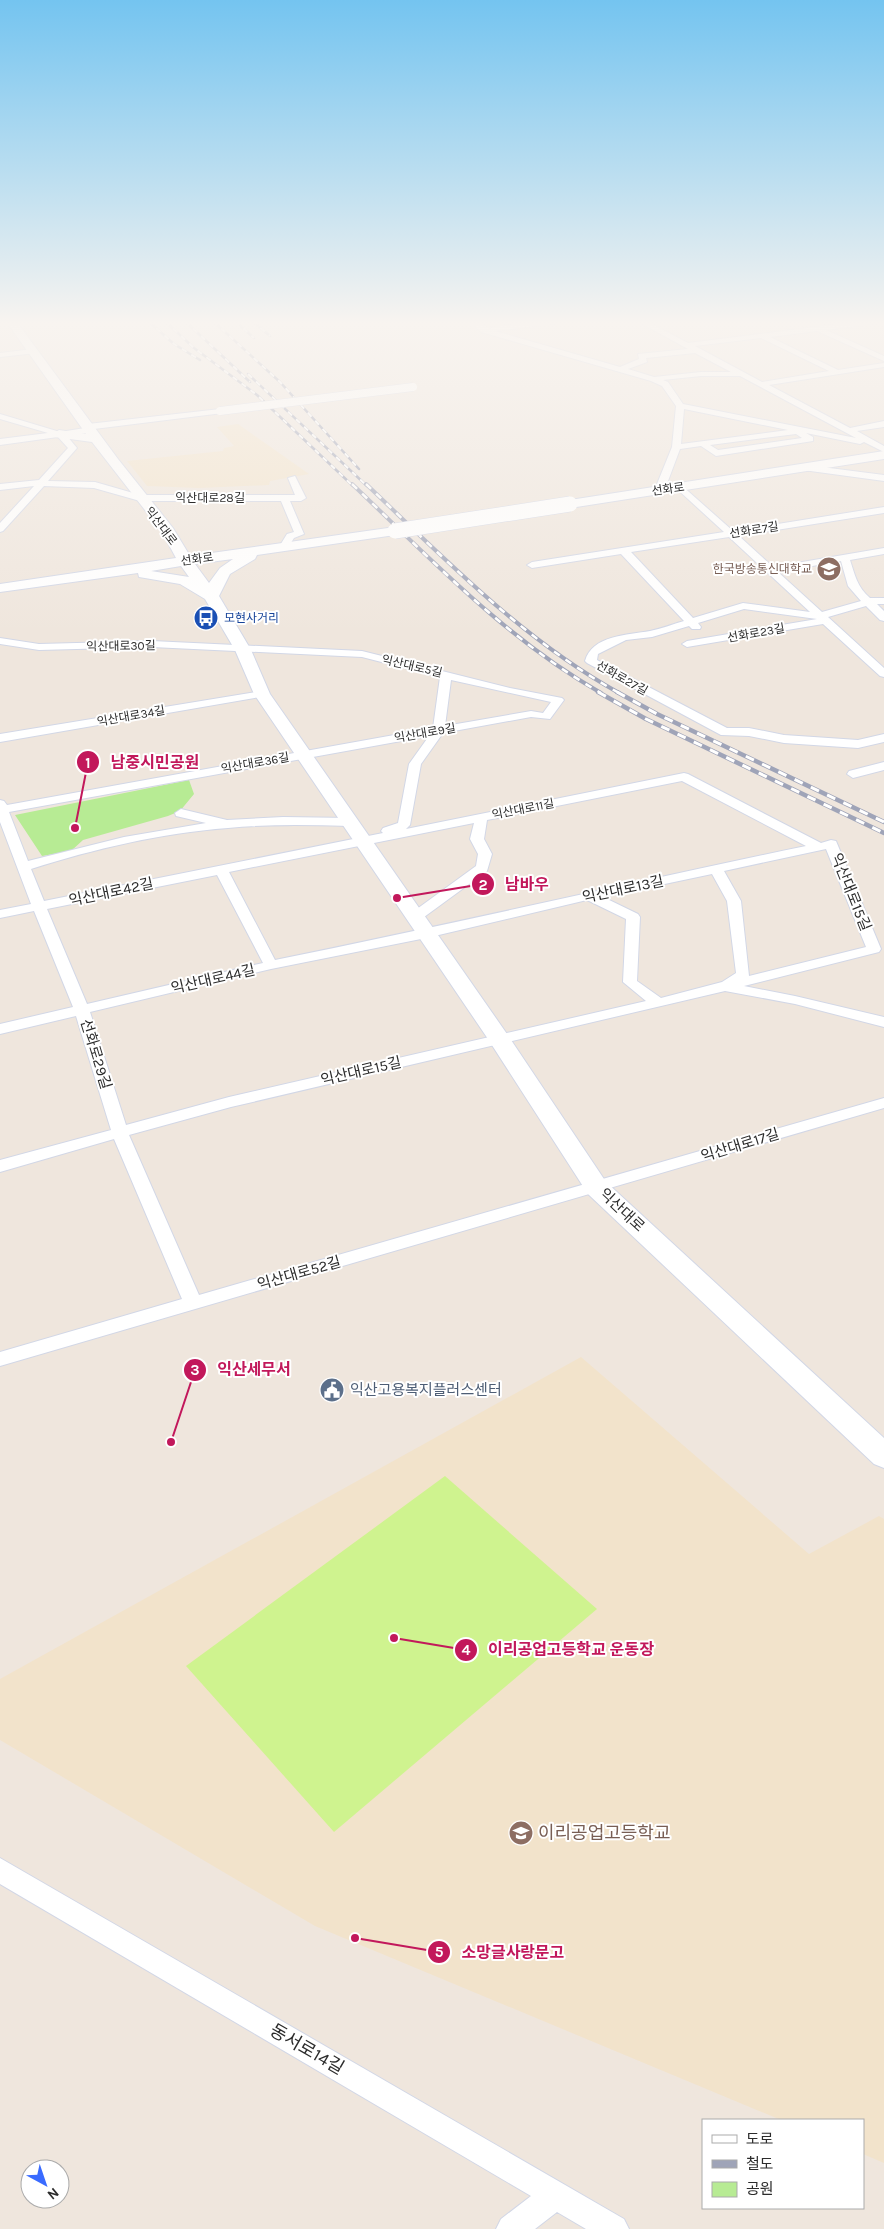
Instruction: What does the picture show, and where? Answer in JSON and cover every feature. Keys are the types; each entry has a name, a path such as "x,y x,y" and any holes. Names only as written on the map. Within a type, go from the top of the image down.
{"street":[{"path":"0,529 39,483 73,448 59,434 30,425"},
{"name":"익산대로","path":"87,425 140,498 186,551 243,650 262,694 499,1039 597,1188 884,1456"},
{"path":"0,442 59,434 92,432 135,425"},
{"path":"660,490 676,448 678,425"},
{"path":"777,425 874,444"},
{"path":"840,425 884,449"},
{"path":"850,430 878,425"},
{"path":"676,448 702,444 797,432 810,439 716,453 702,444"},
{"name":"선화로","path":"0,588 109,572 186,551 264,550 884,455"},
{"path":"806,468 884,478"},
{"name":"익산대로28길","path":"0,487 39,483 95,485 140,498 301,498 292,478"},
{"path":"680,487 882,671"},
{"path":"284,498 299,534 290,536 284,547"},
{"name":"선화로7길","path":"532,565 884,510"},
{"path":"109,572 145,561 160,549 168,531 186,551"},
{"path":"203,545 219,549 264,550"},
{"path":"109,572 155,574 184,580 211,596 219,575 235,563 264,550"},
{"path":"624,551 708,641"},
{"path":"771,570 884,551"},
{"path":"845,558 854,588 867,602 883,610"},
{"path":"823,618 867,602"},
{"name":"선화로27길","path":"823,618 743,606 652,634 624,637 593,653 591,661 725,732 749,732 784,739 858,744 884,738"},
{"path":"823,618 883,610"},
{"name":"선화로23길","path":"687,644 823,618"},
{"name":"익산대로30길","path":"0,641 39,647 152,644 243,650"},
{"name":"익산대로5길","path":"243,650 318,651 362,654 558,700 546,718"},
{"path":"363,840 404,825 415,764 439,730 446,674"},
{"name":"익산대로34길","path":"0,738 262,694"},
{"name":"익산대로9길","path":"303,755 531,714 546,718"},
{"name":"익산대로36길","path":"1,808 129,784 303,755"},
{"path":"853,774 884,766"},
{"name":"익산대로11길","path":"363,840 684,777"},
{"name":"익산대로15길","path":"0,1166 229,1102 725,988 874,949 831,844 819,847 684,777"},
{"name":"선화로29길","path":"1,808 39,907 82,1010 120,1132 193,1303"},
{"path":"181,813 227,824"},
{"path":"420,926 482,868 485,854 477,839 481,818"},
{"path":"23,867 83,848 116,841 227,824 282,821 350,822"},
{"name":"익산대로42길","path":"0,914 363,840"},
{"name":"익산대로13길","path":"420,926 589,896 819,847"},
{"path":"221,869 271,966"},
{"path":"716,869 734,901 742,974 725,988"},
{"path":"589,896 633,917 630,982 658,1003"},
{"name":"익산대로44길","path":"0,1029 271,966 420,926"},
{"name":"익산대로15길","path":"725,988 795,1000 884,1022"},
{"name":"익산대로17길","path":"597,1188 884,1103"},
{"name":"익산대로52길","path":"0,1359 597,1188"},
{"name":"동서로14길","path":"0,1870 614,2229"},
{"path":"511,2229 556,2195"}],"shaded area":[{"path":"239,425 309,474 270,481 269,485 199,488 147,486 127,461 223,451 224,448 234,446 217,427"},
{"name":"이리공업고등학교","path":"581,1357 809,1554 879,1516 884,1519 884,2163 864,2154 864,2119 779,2119 315,1926 0,1740 0,1679"}],"green space":[{"path":"189,780 194,794 180,811 83,840 71,851 42,856 15,815"},
{"path":"445,1476 597,1609 334,1832 186,1666"}],"railway":[{"path":"289,425 353,486"},
{"path":"302,425 367,486"},
{"path":"319,425 359,469"},
{"path":"352,484 440,569 501,623 566,672 601,693"},
{"path":"366,484 486,597 550,649 619,693"},
{"path":"598,692 646,719 884,833"},
{"path":"617,692 657,714 884,822"}],"place":[{"name":"한국방송통신대학교","path":"829,569"},
{"name":"모현사거리","path":"206,618"},
{"name":"남중시민공원","path":"75,828"},
{"name":"남바우","path":"397,898"},
{"name":"익산고용복지플러스센터","path":"332,1390"},
{"name":"익산세무서","path":"171,1442"},
{"name":"이리공업고등학교 운동장","path":"394,1638"},
{"name":"이리공업고등학교","path":"521,1833"},
{"name":"소망글사랑문고","path":"355,1938"}]}
